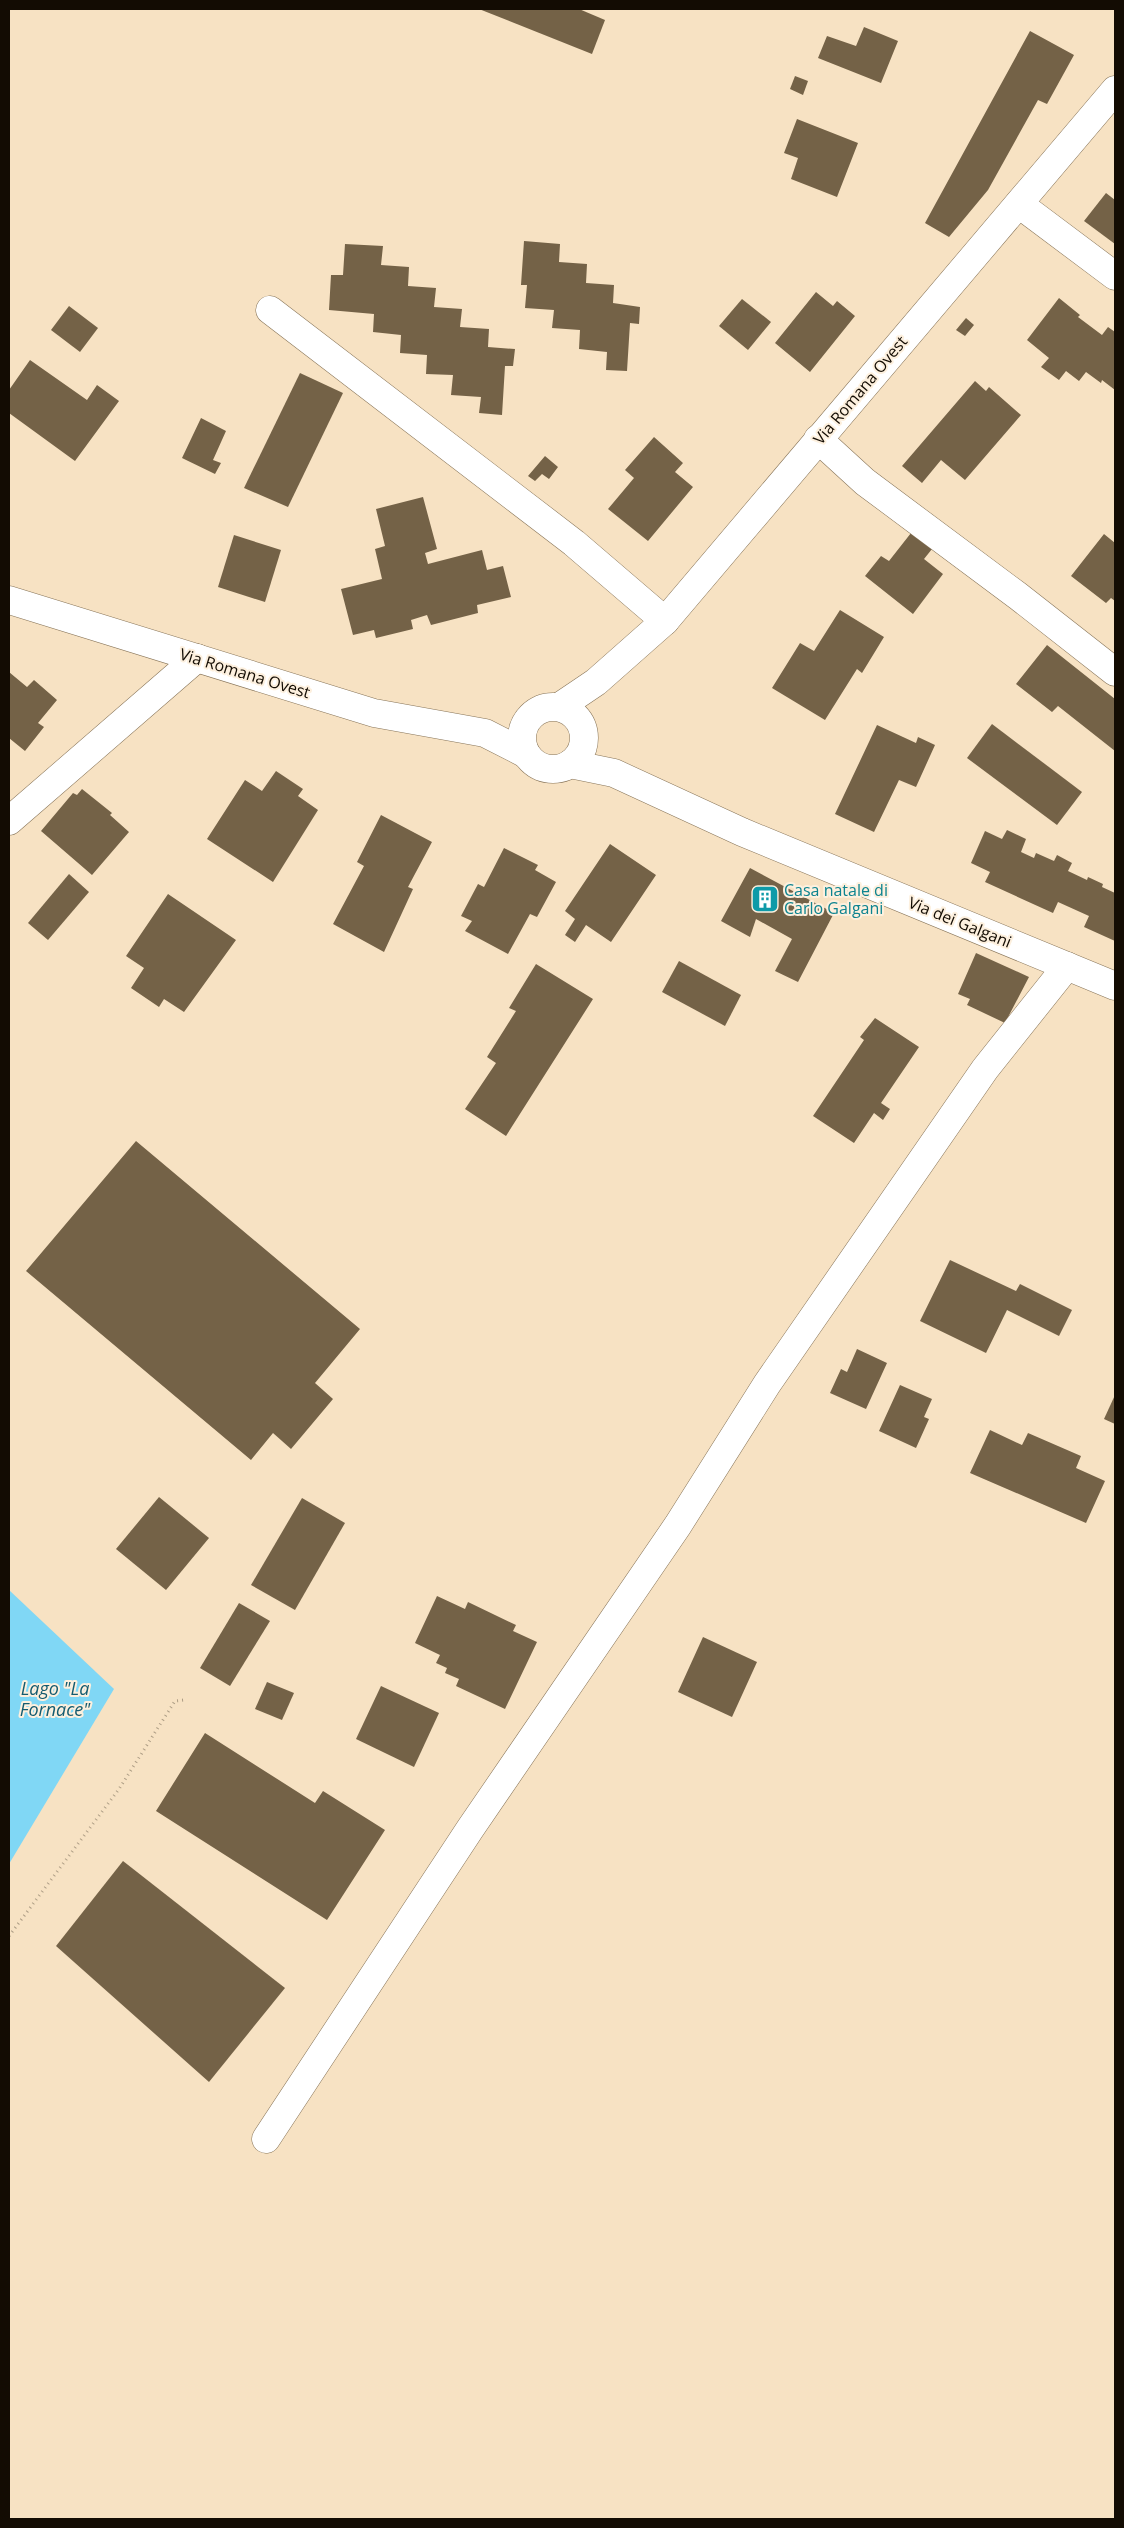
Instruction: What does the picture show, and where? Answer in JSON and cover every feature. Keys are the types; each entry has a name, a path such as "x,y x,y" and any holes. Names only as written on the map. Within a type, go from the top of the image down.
{"street":[{"name":"Via Romana Ovest","path":"485,733 525,725 530,716 539,710 559,707 596,682 665,621 1115,90"},
{"path":"1019,204 1115,276"},
{"path":"270,310 574,543 665,621"},
{"path":"818,439 865,482 1018,596 1115,672"},
{"name":"Via Romana Ovest","path":"9,600 374,714 485,733 526,754 541,766 561,768 578,746"},
{"path":"9,821 197,658"},
{"path":"578,746 596,682"},
{"path":"559,707 577,718 578,746"},
{"path":"525,725 522,734 526,754"},
{"name":"Via dei Galgani","path":"578,746 614,773 742,832 1115,986"},
{"path":"266,2139 470,1829 678,1525 767,1384 985,1069 1067,966"}],"path":[{"path":"9,1936 119,1789 176,1701 184,1700"}],"water":[{"name":"Lago \"La Fornace\"","path":"9,1590 114,1689 9,1864"}],"building":[{"path":"479,9 579,9 605,20 592,54"},
{"path":"864,27 898,41 881,83 818,58 827,36 856,46"},
{"path":"1030,31 1074,55 1047,104 1038,100 988,190 949,237 925,223"},
{"path":"795,76 808,81 803,95 790,89"},
{"path":"797,119 858,143 837,197 791,179 798,158 784,153"},
{"path":"1106,193 1115,200 1115,244 1084,221"},
{"path":"524,241 560,244 559,262 587,264 586,283 614,285 613,303 640,307 639,324 630,323 627,371 606,370 607,352 579,349 580,330 552,328 554,310 525,308 527,285 521,285"},
{"path":"345,244 383,246 381,265 409,267 408,286 436,288 434,307 462,309 460,327 489,329 488,347 515,349 513,366 505,366 502,415 479,413 481,397 451,395 453,375 426,374 427,355 400,353 401,335 373,332 374,314 329,310 331,275 343,275"},
{"path":"816,292 833,306 837,301 855,316 810,372 775,343"},
{"path":"1059,298 1080,315 1078,317 1102,335 1108,327 1115,332 1115,390 1102,380 1101,383 1086,372 1079,381 1066,371 1059,380 1041,367 1049,358 1027,340"},
{"path":"742,299 771,322 748,350 719,326"},
{"path":"69,306 98,328 80,352 51,330"},
{"path":"966,318 974,325 965,336 956,330"},
{"path":"30,360 87,400 97,385 119,401 75,461 9,413 9,390"},
{"path":"300,373 343,393 288,507 244,488"},
{"path":"975,381 986,391 989,387 1021,415 965,480 941,460 922,483 902,466"},
{"path":"201,418 226,431 213,460 221,463 215,474 182,458"},
{"path":"654,437 683,463 675,472 693,487 648,541 608,509 634,478 625,470"},
{"path":"545,456 558,467 549,479 542,474 535,481 528,476"},
{"path":"423,497 437,549 425,553 428,564 482,550 487,570 503,566 511,597 477,605 478,613 431,625 427,615 411,620 413,629 376,638 374,630 353,635 341,589 382,579 375,549 385,546 376,509"},
{"path":"911,533 932,549 924,559 943,574 913,614 865,576 881,556 889,561"},
{"path":"1104,534 1115,543 1115,601 1111,598 1106,603 1071,576"},
{"path":"234,535 281,550 265,602 218,587"},
{"path":"840,610 884,637 862,673 857,669 825,720 772,688 800,643 814,651"},
{"path":"1047,645 1115,699 1115,751 1058,706 1052,712 1016,684"},
{"path":"9,672 27,687 34,680 57,700 38,723 44,727 25,751 9,738"},
{"path":"992,724 1082,792 1057,825 967,758"},
{"path":"877,725 916,743 918,737 935,745 916,787 899,780 874,832 835,814"},
{"path":"276,771 303,789 298,796 318,810 273,882 207,839 245,780 262,791"},
{"path":"82,789 112,813 110,815 129,832 92,875 41,831 73,793 77,795"},
{"path":"381,815 432,842 408,887 413,889 384,952 333,924 364,866 357,862"},
{"path":"1007,830 1026,839 1021,852 1034,858 1036,853 1054,861 1057,855 1072,863 1068,871 1087,880 1088,877 1103,884 1102,887 1115,893 1115,941 1084,927 1089,916 1058,902 1053,913 985,882 990,872 971,863 985,831 1002,839"},
{"path":"610,844 656,875 611,942 586,925 575,942 565,935 575,919 565,911"},
{"path":"504,848 538,865 535,870 556,882 537,917 530,914 508,954 465,931 472,921 461,916 478,884 484,887"},
{"path":"750,868 834,913 798,982 775,971 792,939 756,919 750,937 721,921"},
{"path":"69,874 89,892 48,940 28,923"},
{"path":"168,894 236,940 184,1012 164,999 159,1007 131,988 144,968 126,956"},
{"path":"976,953 1029,977 1005,1023 967,1005 970,999 958,994"},
{"path":"679,961 741,995 725,1026 662,992"},
{"path":"536,964 593,999 506,1136 465,1109 496,1063 487,1057 516,1011 509,1008"},
{"path":"875,1018 919,1047 881,1103 890,1109 883,1120 874,1113 854,1143 813,1116 864,1040 860,1037"},
{"path":"136,1141 360,1329 315,1383 333,1399 291,1449 273,1433 251,1460 26,1271"},
{"path":"950,1260 1016,1291 1020,1284 1072,1310 1059,1336 1007,1310 986,1353 920,1321"},
{"path":"857,1349 887,1363 866,1409 830,1393 841,1369 847,1372"},
{"path":"900,1385 932,1399 924,1417 929,1419 916,1448 879,1431"},
{"path":"1115,1395 1115,1424 1104,1419"},
{"path":"990,1430 1022,1445 1028,1433 1081,1456 1076,1468 1105,1481 1086,1523 970,1473"},
{"path":"159,1497 209,1538 166,1590 116,1549"},
{"path":"302,1498 345,1523 295,1610 251,1585"},
{"path":"437,1596 465,1609 468,1602 516,1625 513,1631 537,1642 505,1709 456,1686 459,1679 445,1673 447,1668 436,1663 440,1655 415,1643"},
{"path":"239,1603 270,1621 230,1686 200,1668"},
{"path":"703,1637 757,1662 732,1717 678,1692"},
{"path":"267,1682 294,1693 282,1720 255,1709"},
{"path":"381,1686 439,1713 414,1767 356,1739"},
{"path":"205,1733 315,1803 323,1791 385,1830 327,1920 156,1811"},
{"path":"123,1861 285,1988 209,2082 56,1946"}],"place":[{"name":"Casa natale di Carlo Galgani","path":"765,899"}]}
